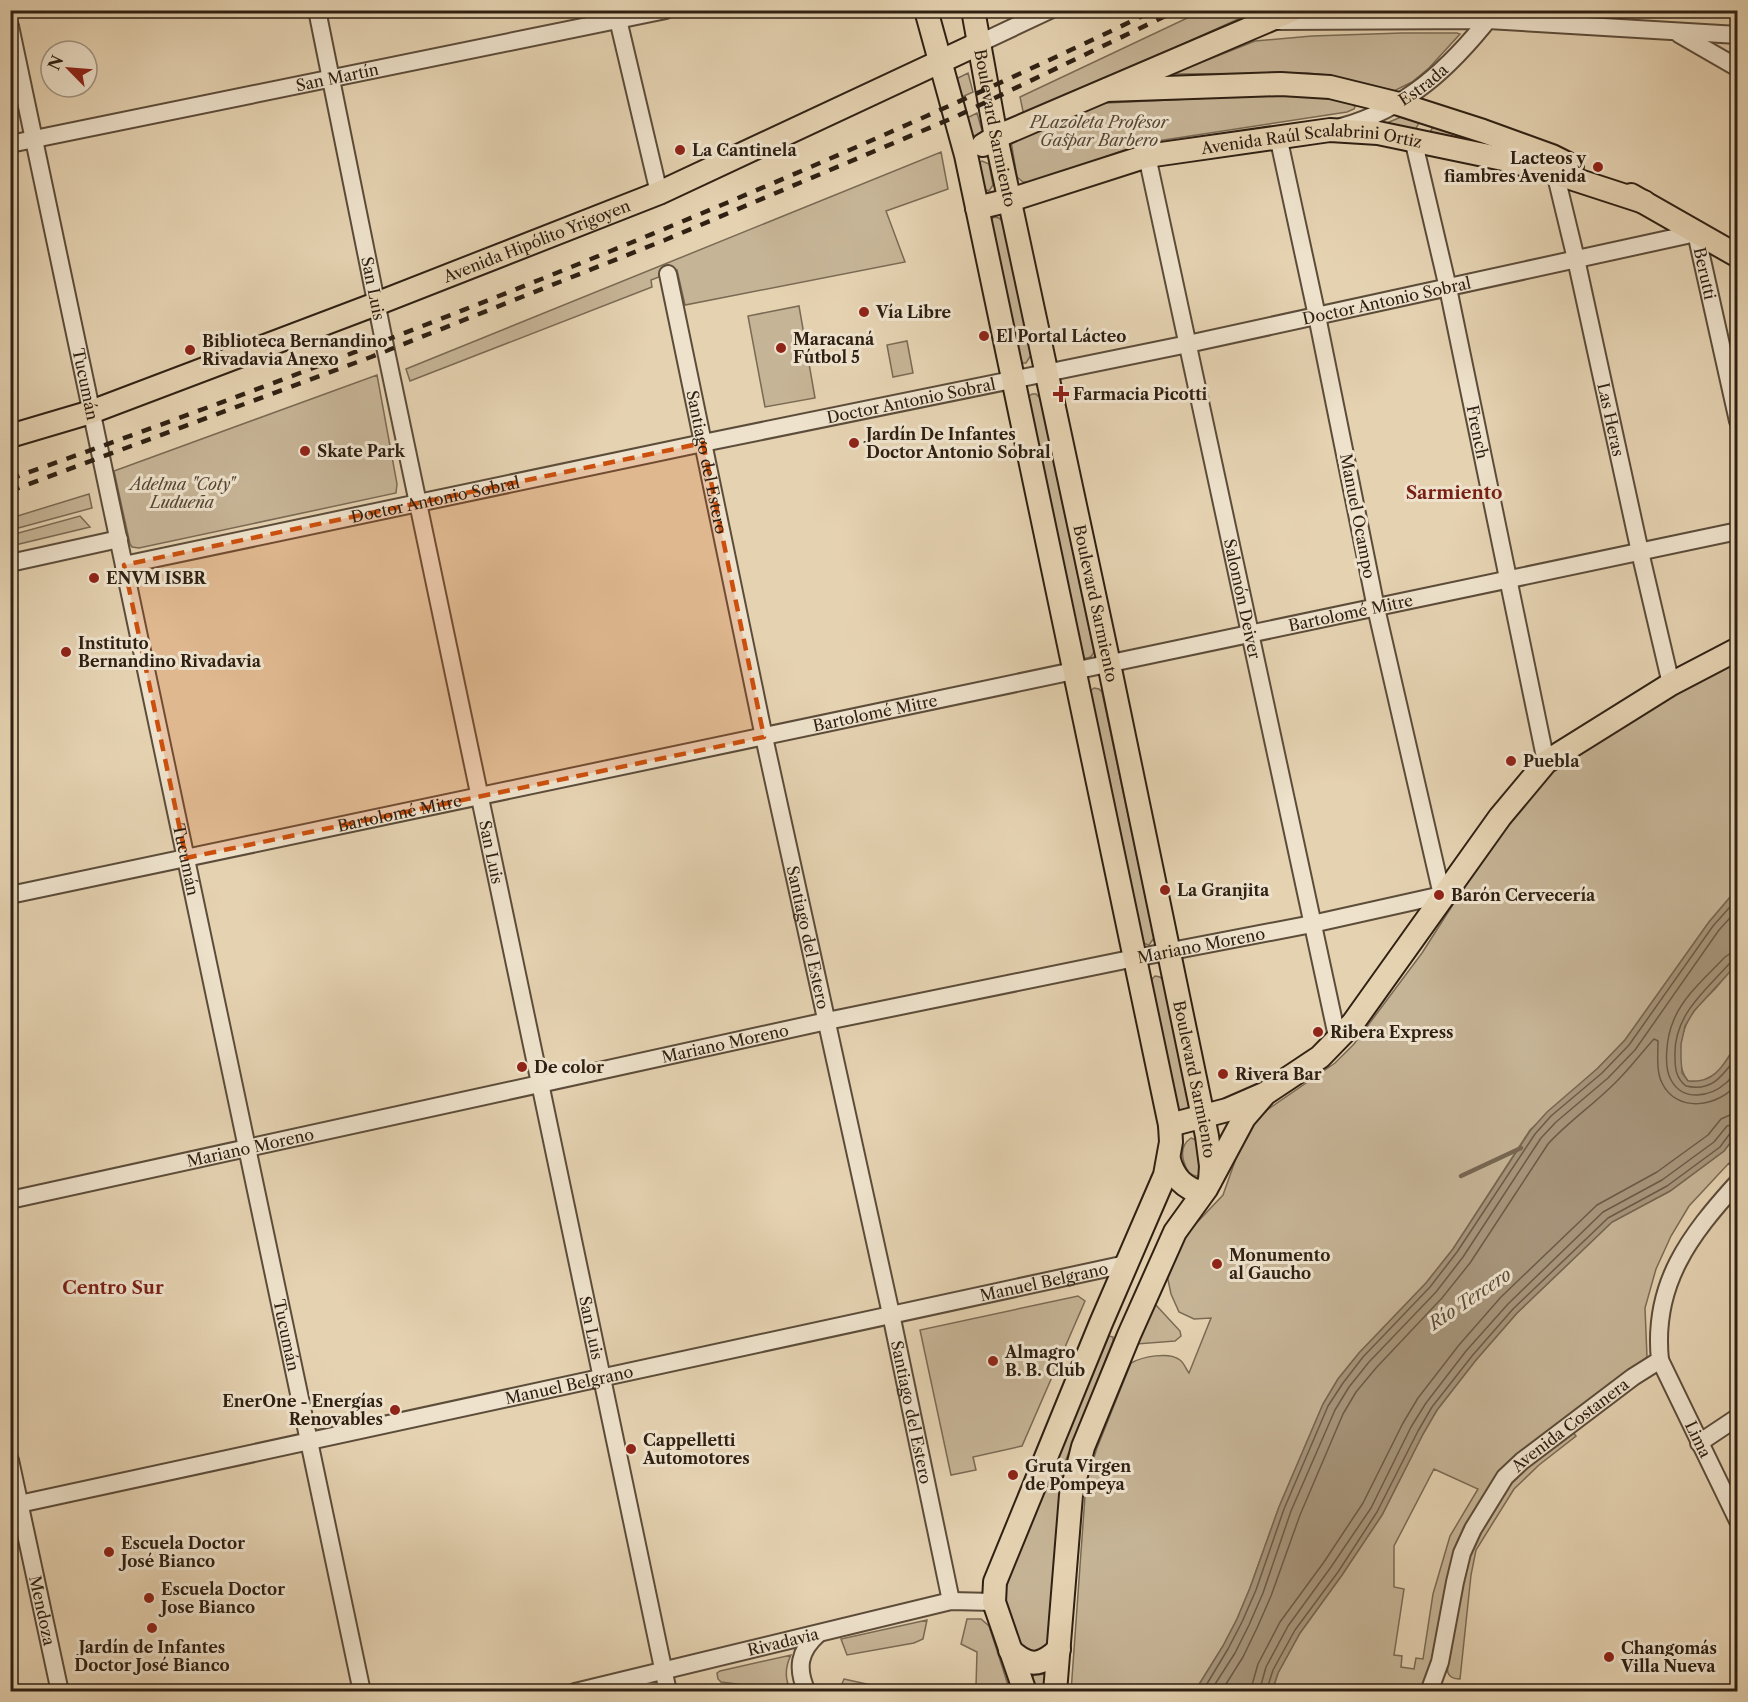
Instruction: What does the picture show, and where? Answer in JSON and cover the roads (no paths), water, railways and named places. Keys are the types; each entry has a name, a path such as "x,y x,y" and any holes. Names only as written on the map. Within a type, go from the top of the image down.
{"main road":[{"name":"Boulevard Sarmiento","path":"926,10 966,155 1170,1125 1171,1142 1165,1175 998,1570 994,1582 994,1602"},
{"name":"Boulevard Sarmiento","path":"973,10 996,138 1109,664 1210,1151 1206,1187"},
{"path":"966,155 996,138 1293,10"},
{"name":"Avenida Hipólito Yrigoyen","path":"10,436 91,412 659,193 980,43"},
{"name":"Avenida Raúl Scalabrini Ortiz","path":"1107,90 1311,85 1346,90 1483,131 1553,165 1644,202 1737,256"},
{"name":"Avenida Raúl Scalabrini Ortiz","path":"977,208 1010,200 1147,156 1330,130 1378,133 1503,159 1553,165"},
{"path":"1170,1125 1227,1110 1266,1093 1320,1057 1353,1023 1442,895 1500,817 1546,762 1671,684 1737,649"},
{"path":"1055,1692 1068,1519 1074,1478 1083,1447 1175,1232 1206,1187 1244,1118 1266,1093"},
{"path":"1169,1160 1177,1178 1192,1191 1206,1187"},
{"path":"1101,1323 1129,1335"},
{"path":"994,1602 1025,1692"},
{"path":"1010,1650 1021,1659 1034,1663 1046,1660 1059,1649"}],"street":[{"name":"San Luis","path":"317,10 376,304 669,1691"},
{"name":"San Martín","path":"10,144 617,16 666,10"},
{"name":"Avenida Hipólito Yrigoyen","path":"980,43 1050,10"},
{"path":"1272,21 1491,15 1676,32 1737,35"},
{"name":"Estrada","path":"1330,130 1358,122 1399,104 1439,72 1491,15"},
{"path":"617,16 659,193"},
{"name":"Tucumán","path":"10,27 249,1147 362,1692"},
{"path":"1676,32 1737,68"},
{"name":"Manuel Ocampo","path":"1278,136 1376,608 1442,895"},
{"name":"French","path":"1413,139 1448,288 1546,762"},
{"name":"Salomón Deiver","path":"1147,156 1338,1041"},
{"name":"Las Heras","path":"1553,165 1671,684"},
{"name":"Doctor Antonio Sobral","path":"124,565 703,443 1013,381 1696,233"},
{"name":"Berutti","path":"1696,233 1737,421"},
{"name":"Santiago del Estero","path":"668,274 764,737 891,1314 951,1601"},
{"name":"Bartolomé Mitre","path":"10,895 1737,531"},
{"path":"10,563 119,539"},
{"name":"Mariano Moreno","path":"10,1200 827,1021 1312,924 1442,895"},
{"path":"1660,1360 1659,1321 1666,1292 1676,1267 1688,1242 1737,1182"},
{"name":"Manuel Belgrano","path":"15,1505 1126,1264"},
{"name":"Lima","path":"1660,1360 1737,1521"},
{"name":"Avenida Costanera","path":"1429,1692 1440,1662 1462,1553 1473,1528 1505,1477 1522,1461 1633,1377 1660,1360"},
{"path":"1699,1443 1737,1418"},
{"name":"Mendoza","path":"10,1460 15,1505 60,1692"},
{"name":"Rivadavia","path":"575,1692 951,1601 994,1602"},
{"path":"807,1692 801,1672 801,1657 808,1644 818,1634"},
{"path":"592,1688 669,1691"}],"water":[{"name":"Río Tercero","path":"1737,889 1737,964 1694,1011 1685,1026 1681,1044 1681,1059 1682,1073 1688,1081 1705,1079 1718,1071 1737,1044 1737,1134 1724,1151 1670,1191 1612,1222 1517,1313 1476,1360 1437,1410 1382,1515 1300,1633 1278,1673 1272,1691 1195,1691 1237,1619 1279,1507 1323,1404 1338,1379 1359,1353 1426,1283 1453,1249 1530,1131 1547,1112 1598,1068 1625,1040 1709,922"}],"waterway":[{"path":"1461,1176 1521,1148"}],"railway":[{"path":"10,479 301,373 589,260 874,139 1155,10"},
{"path":"10,491 371,357 665,240 955,117 1178,10"}],"place":[{"name":"La Cantinela","path":"680,150"},
{"name":"Lacteos y fiambres Avenida","path":"1598,167"},
{"name":"Vía Libre","path":"864,312"},
{"name":"El Portal Lácteo","path":"984,336"},
{"name":"Maracaná Fútbol 5","path":"781,348"},
{"name":"Biblioteca Bernandino Rivadavia Anexo","path":"190,350"},
{"name":"Farmacia Picotti","path":"1061,394"},
{"name":"Jardín De Infantes Doctor Antonio Sobral","path":"854,443"},
{"name":"Skate Park","path":"305,451"},
{"name":"ENVM ISBR","path":"94,578"},
{"name":"Instituto Bernandino Rivadavia","path":"66,652"},
{"name":"Puebla","path":"1511,761"},
{"name":"La Granjita","path":"1165,890"},
{"name":"Barón Cervecería","path":"1439,895"},
{"name":"Ribera Express","path":"1318,1032"},
{"name":"De color","path":"522,1067"},
{"name":"Rivera Bar","path":"1223,1074"},
{"name":"Monumento al Gaucho","path":"1217,1264"},
{"name":"Almagro B. B. Club","path":"993,1361"},
{"name":"EnerOne - Energías Renovables","path":"395,1410"},
{"name":"Cappelletti Automotores","path":"631,1449"},
{"name":"Gruta Virgen de Pompeya","path":"1013,1475"},
{"name":"Escuela Doctor José Bianco","path":"109,1552"},
{"name":"Escuela Doctor Jose Bianco","path":"149,1598"},
{"name":"Jardín de Infantes Doctor José Bianco","path":"152,1628"},
{"name":"Changomás Villa Nueva","path":"1609,1657"}],"district":[{"name":"Sarmiento","path":"1454,493"},
{"name":"Centro Sur","path":"113,1288"}],"park label":[{"name":"PLazoleta Profesor Gaspar Barbero","path":"1099,131"},
{"name":"Adelma \"Coty\" Ludueña","path":"182,493"}]}
